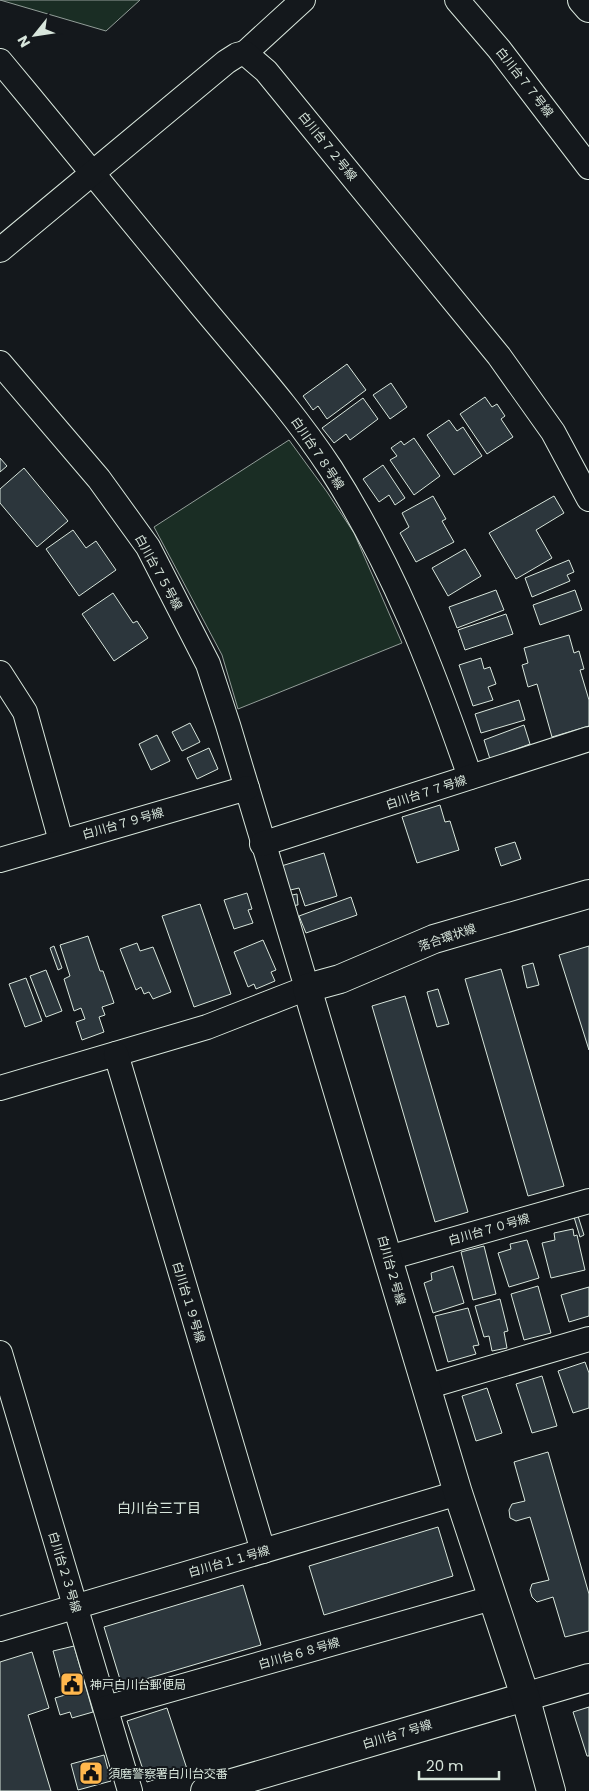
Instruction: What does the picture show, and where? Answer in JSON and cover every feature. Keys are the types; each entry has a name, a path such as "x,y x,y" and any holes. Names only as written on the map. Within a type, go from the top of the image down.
{"street":[{"path":"0,250 226,62 237,55 245,53 303,0"},
{"name":"白川台７７号線","path":"457,0 499,48 589,167"},
{"path":"582,0 589,8"},
{"name":"白川台７２号線","path":"245,53 266,71 499,356 553,432 589,499"},
{"name":"白川台７８号線","path":"0,61 258,372 308,436 332,471 374,543 405,605 436,678 470,777"},
{"name":"白川台７５号線","path":"0,362 100,480 148,547 208,664 247,788 262,844"},
{"path":"0,673 24,712 61,841"},
{"name":"白川台７７号線","path":"262,844 589,739"},
{"name":"白川台７９号線","path":"0,860 247,788"},
{"name":"白川台２号線","path":"262,844 458,1493 525,1696 551,1791"},
{"name":"落合環状線","path":"307,988 340,979 434,940 589,894"},
{"path":"0,1088 207,1027 307,988"},
{"name":"白川台１９号線","path":"116,1054 263,1551"},
{"name":"白川台７０号線","path":"388,1258 589,1200"},
{"path":"426,1387 589,1339"},
{"name":"白川台２３号線","path":"0,1354 130,1791"},
{"name":"白川台１１号線","path":"0,1629 458,1493"},
{"name":"白川台６８号線","path":"106,1708 492,1598"},
{"name":"白川台７号線","path":"205,1791 589,1678"}],"green space":[{"path":"0,0 140,0 106,31"},
{"path":"289,440 354,533 402,643 238,709 222,655 154,527"}],"building":[{"path":"347,364 366,390 327,419 318,406 313,410 303,396"},
{"path":"391,383 407,407 390,419 373,395"},
{"path":"485,397 492,407 497,404 505,416 501,419 513,437 487,454 460,414"},
{"path":"363,398 378,419 350,440 346,434 334,443 322,428"},
{"path":"449,420 457,431 463,427 482,456 454,475 427,435"},
{"path":"414,438 440,476 414,495 390,460 397,456 391,448 401,441 404,445"},
{"path":"0,458 7,466 0,472"},
{"path":"383,465 405,498 395,505 389,495 379,502 363,479"},
{"path":"24,468 68,521 37,547 0,503 0,489"},
{"path":"433,496 446,519 442,521 454,542 416,562 400,533 409,527 402,513"},
{"path":"554,496 564,513 536,530 552,558 516,579 489,533"},
{"path":"73,530 86,548 96,541 116,570 79,596 46,549"},
{"path":"465,549 481,576 448,596 432,568"},
{"path":"569,560 574,572 567,575 570,581 532,597 525,578"},
{"path":"496,590 504,610 457,628 449,607"},
{"path":"575,590 582,610 540,625 533,605"},
{"path":"113,593 133,623 137,621 148,638 114,661 82,614"},
{"path":"506,614 513,634 465,650 458,630"},
{"path":"569,635 574,653 579,651 584,669 580,670 589,700 589,726 552,737 537,684 528,687 522,665 528,663 524,648"},
{"path":"481,658 484,669 490,667 496,684 488,687 493,700 473,706 459,665"},
{"path":"519,700 525,720 481,733 475,714"},
{"path":"190,723 200,742 182,751 172,732"},
{"path":"524,725 530,744 490,759 484,740"},
{"path":"157,735 170,761 151,770 139,744"},
{"path":"209,748 218,769 197,779 187,758"},
{"path":"440,805 445,822 450,821 459,850 417,863 402,817"},
{"path":"515,842 521,859 501,866 495,848"},
{"path":"324,853 337,896 305,906 299,888 286,891 278,867"},
{"path":"247,893 252,909 248,910 253,923 234,929 224,900"},
{"path":"297,894 298,905 289,906 287,896"},
{"path":"351,897 357,915 306,933 299,916"},
{"path":"200,904 231,994 194,1007 162,916"},
{"path":"88,936 114,1003 102,1007 105,1015 99,1017 104,1032 82,1040 76,1022 85,1019 81,1008 74,1011 64,979 70,976 60,945"},
{"path":"263,940 276,970 271,972 275,981 256,989 254,984 248,987 234,952"},
{"path":"137,943 140,951 153,947 171,992 153,999 149,992 144,994 141,987 136,990 120,949"},
{"path":"54,946 62,968 58,970 50,948"},
{"path":"589,946 589,1050 559,955"},
{"path":"533,963 539,985 527,988 522,966"},
{"path":"501,969 564,1186 528,1196 465,979"},
{"path":"46,970 62,1011 46,1017 30,976"},
{"path":"26,978 42,1021 25,1027 9,984"},
{"path":"438,989 449,1024 437,1027 427,992"},
{"path":"405,996 468,1212 435,1222 372,1006"},
{"path":"578,1216 584,1235 580,1237 574,1217"},
{"path":"573,1229 574,1236 577,1235 585,1270 551,1278 542,1243 555,1240 554,1233"},
{"path":"527,1240 539,1278 509,1287 498,1253 511,1249 510,1244"},
{"path":"484,1246 496,1294 473,1300 461,1252"},
{"path":"453,1266 464,1303 433,1313 424,1283 432,1280 431,1273"},
{"path":"538,1286 551,1333 524,1340 511,1294"},
{"path":"589,1287 589,1316 569,1322 561,1295"},
{"path":"500,1299 508,1331 504,1332 507,1348 492,1351 489,1336 484,1337 475,1306"},
{"path":"468,1308 479,1345 473,1346 476,1354 448,1362 435,1316"},
{"path":"585,1362 589,1373 589,1408 573,1413 558,1371"},
{"path":"542,1376 557,1426 532,1433 516,1384"},
{"path":"487,1388 502,1433 476,1441 462,1396"},
{"path":"548,1452 589,1594 589,1631 565,1637 553,1597 537,1602 532,1597 530,1590 532,1584 549,1580 530,1517 516,1521 510,1518 509,1510 512,1504 525,1501 514,1462"},
{"path":"438,1527 453,1576 324,1615 309,1566"},
{"path":"243,1585 261,1645 122,1686 104,1627"},
{"path":"74,1646 93,1712 72,1718 70,1712 60,1715 55,1698 65,1695 53,1651"},
{"path":"32,1652 49,1708 28,1715 51,1791 0,1791 0,1662"},
{"path":"589,1707 589,1756 587,1756 573,1712"},
{"path":"167,1708 187,1769 147,1782 127,1721"},
{"name":"須磨警察署白川台交番","path":"104,1755 111,1781 78,1790 71,1764"}],"place":[{"name":"神戸白川台郵便局","path":"72,1684"},
{"name":"須磨警察署白川台交番","path":"91,1773"}],"district":[{"name":"白川台三丁目","path":"159,1508"}]}
